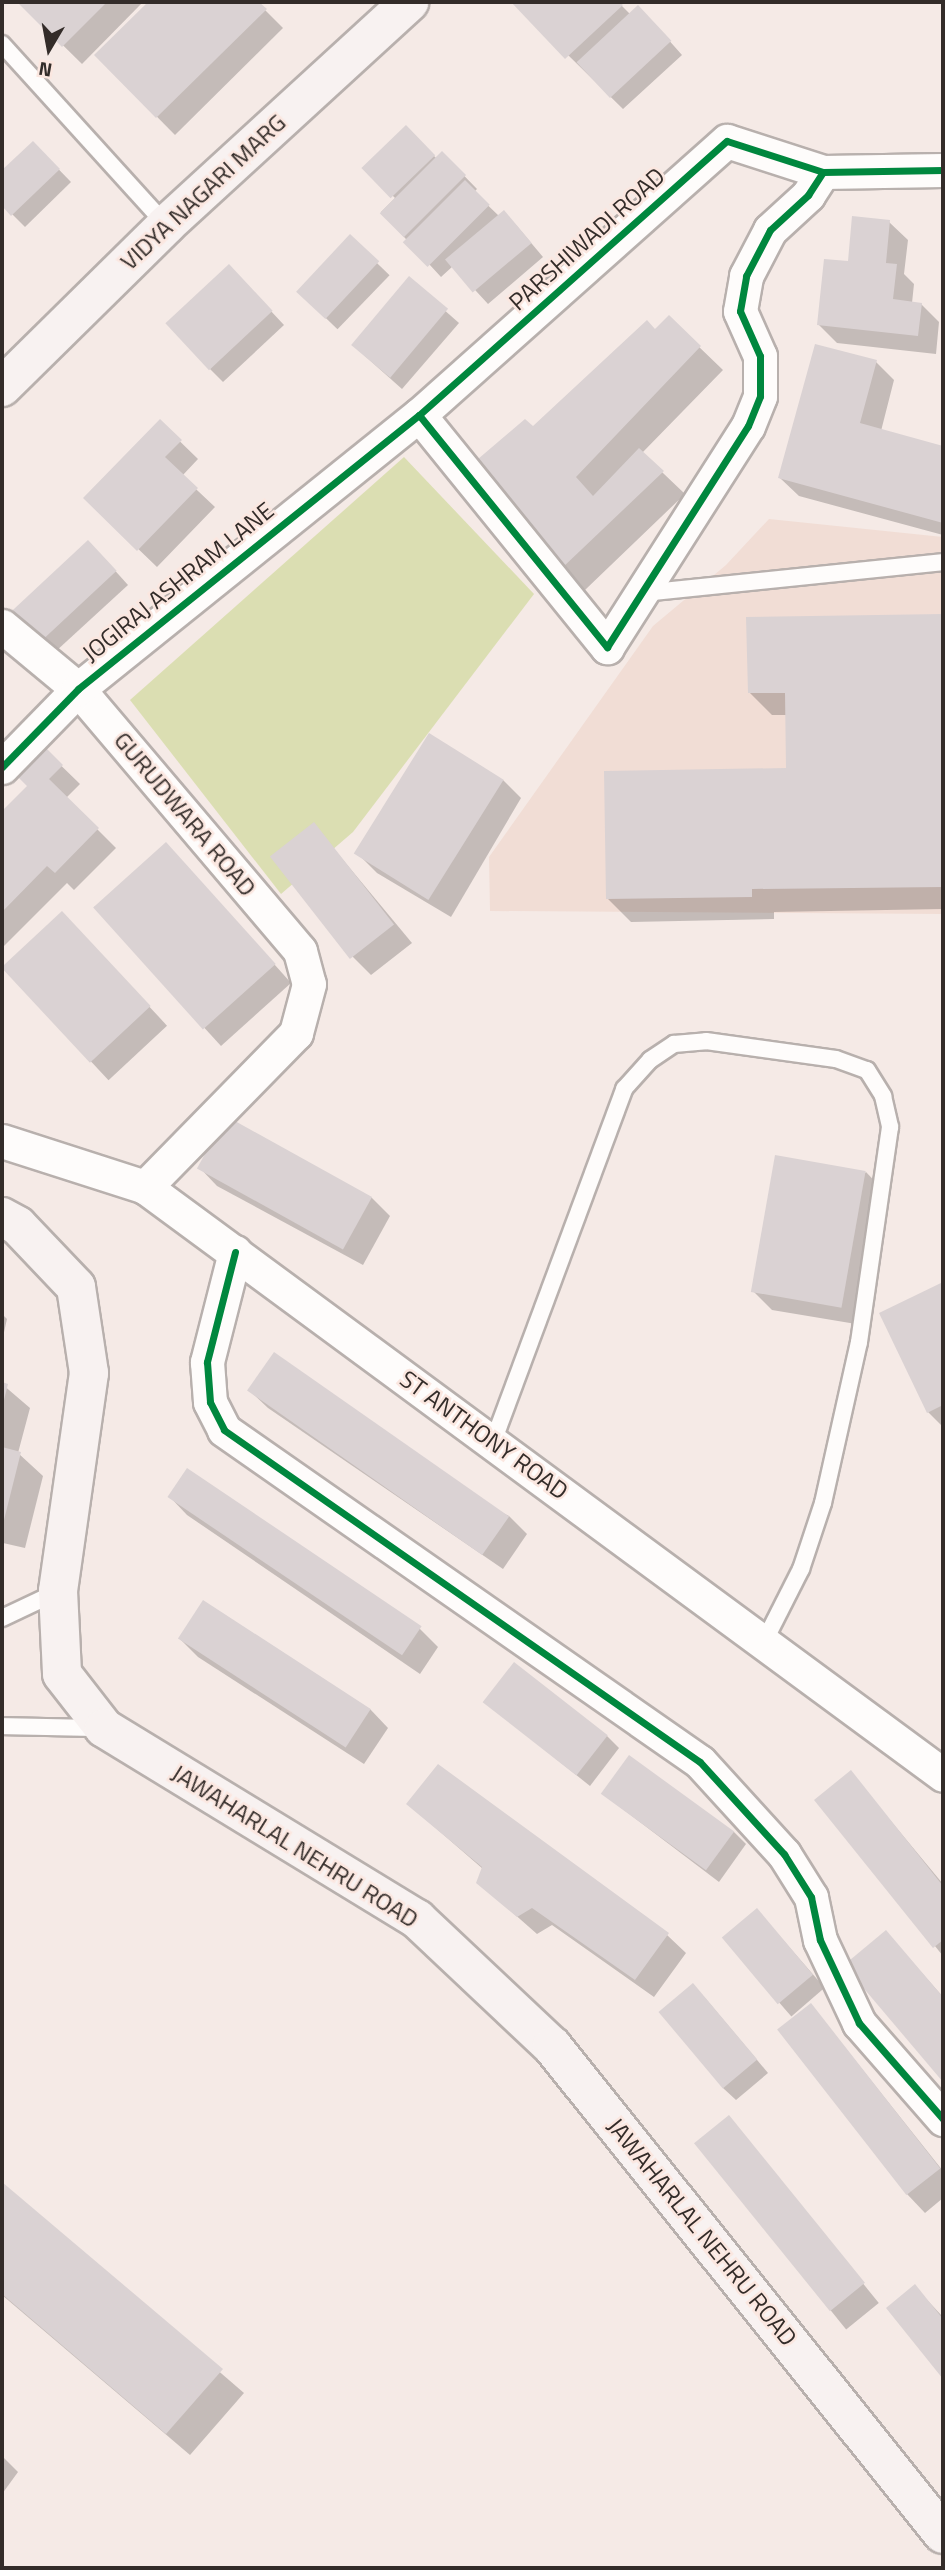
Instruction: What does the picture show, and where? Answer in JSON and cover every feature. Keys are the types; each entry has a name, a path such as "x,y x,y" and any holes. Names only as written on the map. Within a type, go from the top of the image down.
{"main road":[{"name":"VIDYA NAGARI MARG","path":"2,387 166,225 409,2"},
{"name":"JAWAHARLAL NEHRU ROAD","path":"2,1217 18,1226 76,1287 89,1373 58,1591 62,1674 104,1728 417,1919 552,2046 943,2534"}],"street":[{"name":"PARSHIWADI ROAD","path":"302,506 419,415 727,141 823,172 943,170"},
{"path":"419,415 607,647 644,593 748,426 760,396 760,356 740,311 746,276 769,230 808,195 823,172"},
{"name":"JOGIRAJ ASHRAM LANE","path":"78,689 302,506"},
{"name":"GURUDWARA ROAD","path":"2,626 78,689 300,951 309,984 296,1033 145,1186"},
{"path":"2,767 78,689"},
{"name":"ST ANTHONY ROAD","path":"2,1141 145,1186 943,1774"},
{"path":"235,1252 207,1362 210,1402 225,1430 700,1762 784,1854 811,1897 820,1940 859,2024 943,2119"}],"lane":[{"path":"2,44 166,225"},
{"path":"644,593 943,562"},
{"path":"493,1442 624,1089 650,1060 674,1044 706,1041 836,1059 867,1070 883,1096 890,1127 859,1342 823,1503 801,1569 764,1642"},
{"path":"2,1618 58,1591"},
{"path":"2,1726 104,1728"}],"shaded area":[{"path":"769,519 943,537 943,914 490,911 489,857 653,626 726,565"}],"green space":[{"path":"404,457 534,594 353,832 281,894 130,700"}],"building":[{"path":"17,2 107,2 62,47"},
{"path":"148,2 259,2 267,9 156,118 94,55"},
{"path":"511,2 619,2 623,5 565,59"},
{"path":"638,5 671,41 610,98 577,62"},
{"path":"406,125 435,155 391,198 361,168"},
{"path":"33,141 60,169 11,216 2,206 2,170"},
{"path":"442,151 466,175 404,237 380,213"},
{"path":"465,180 490,205 428,267 403,242"},
{"path":"504,210 532,243 473,292 445,259"},
{"path":"852,216 890,220 886,263 897,264 893,299 922,303 918,336 817,325 824,259 848,261"},
{"path":"350,234 379,261 325,319 296,292"},
{"path":"229,264 273,311 209,370 165,323"},
{"path":"409,276 448,309 390,378 351,345"},
{"path":"669,315 701,346 576,477 593,496 639,448 664,471 561,569 471,465 525,419 533,426 647,320 655,329"},
{"path":"815,344 877,360 860,423 943,446 943,523 778,478"},
{"path":"160,419 182,440 165,457 198,488 137,551 83,498"},
{"path":"88,540 117,571 41,641 13,610"},
{"path":"943,614 943,887 752,889 752,897 606,899 604,771 786,768 785,693 748,693 746,617"},
{"path":"429,733 504,780 428,900 354,853"},
{"path":"43,745 63,765 49,779 99,828 55,873 47,866 2,912 2,811 27,786 15,774"},
{"path":"314,822 394,924 350,959 270,856"},
{"path":"166,842 276,964 203,1029 93,908"},
{"path":"62,911 151,1006 90,1063 2,968"},
{"path":"226,1116 372,1197 343,1249 197,1168"},
{"path":"775,1155 866,1171 841,1308 751,1292"},
{"path":"943,1282 943,1405 927,1413 879,1313"},
{"path":"274,1352 509,1517 482,1555 247,1391"},
{"path":"2,1382 8,1384 3,1404 2,1404"},
{"path":"2,1447 21,1452 3,1524 2,1524"},
{"path":"187,1468 422,1626 402,1655 167,1497"},
{"path":"203,1600 371,1709 346,1748 178,1639"},
{"path":"514,1662 608,1735 576,1775 483,1702"},
{"path":"629,1755 734,1831 706,1870 601,1794"},
{"path":"438,1764 669,1933 635,1980 532,1908 517,1917 476,1883 482,1867 406,1804"},
{"path":"851,1770 943,1886 943,1940 933,1948 814,1800"},
{"path":"757,1908 813,1975 778,2004 722,1938"},
{"path":"886,1930 943,1997 943,2082 844,1965"},
{"path":"693,1983 757,2060 723,2089 659,2012"},
{"path":"811,2003 940,2168 906,2195 777,2029"},
{"path":"729,2115 865,2283 830,2311 694,2143"},
{"path":"2,2182 223,2369 166,2434 2,2294"},
{"path":"915,2284 943,2319 943,2379 886,2308"}],"cycle path":[{"path":"2,767 78,689 419,415 727,141 823,172 943,170"},
{"path":"419,415 607,647 748,426 760,396 760,356 740,311 746,276 770,230 808,195 823,172"},
{"path":"235,1252 207,1362 210,1402 224,1430 700,1762 784,1854 811,1897 820,1940 859,2023 943,2119"}]}
